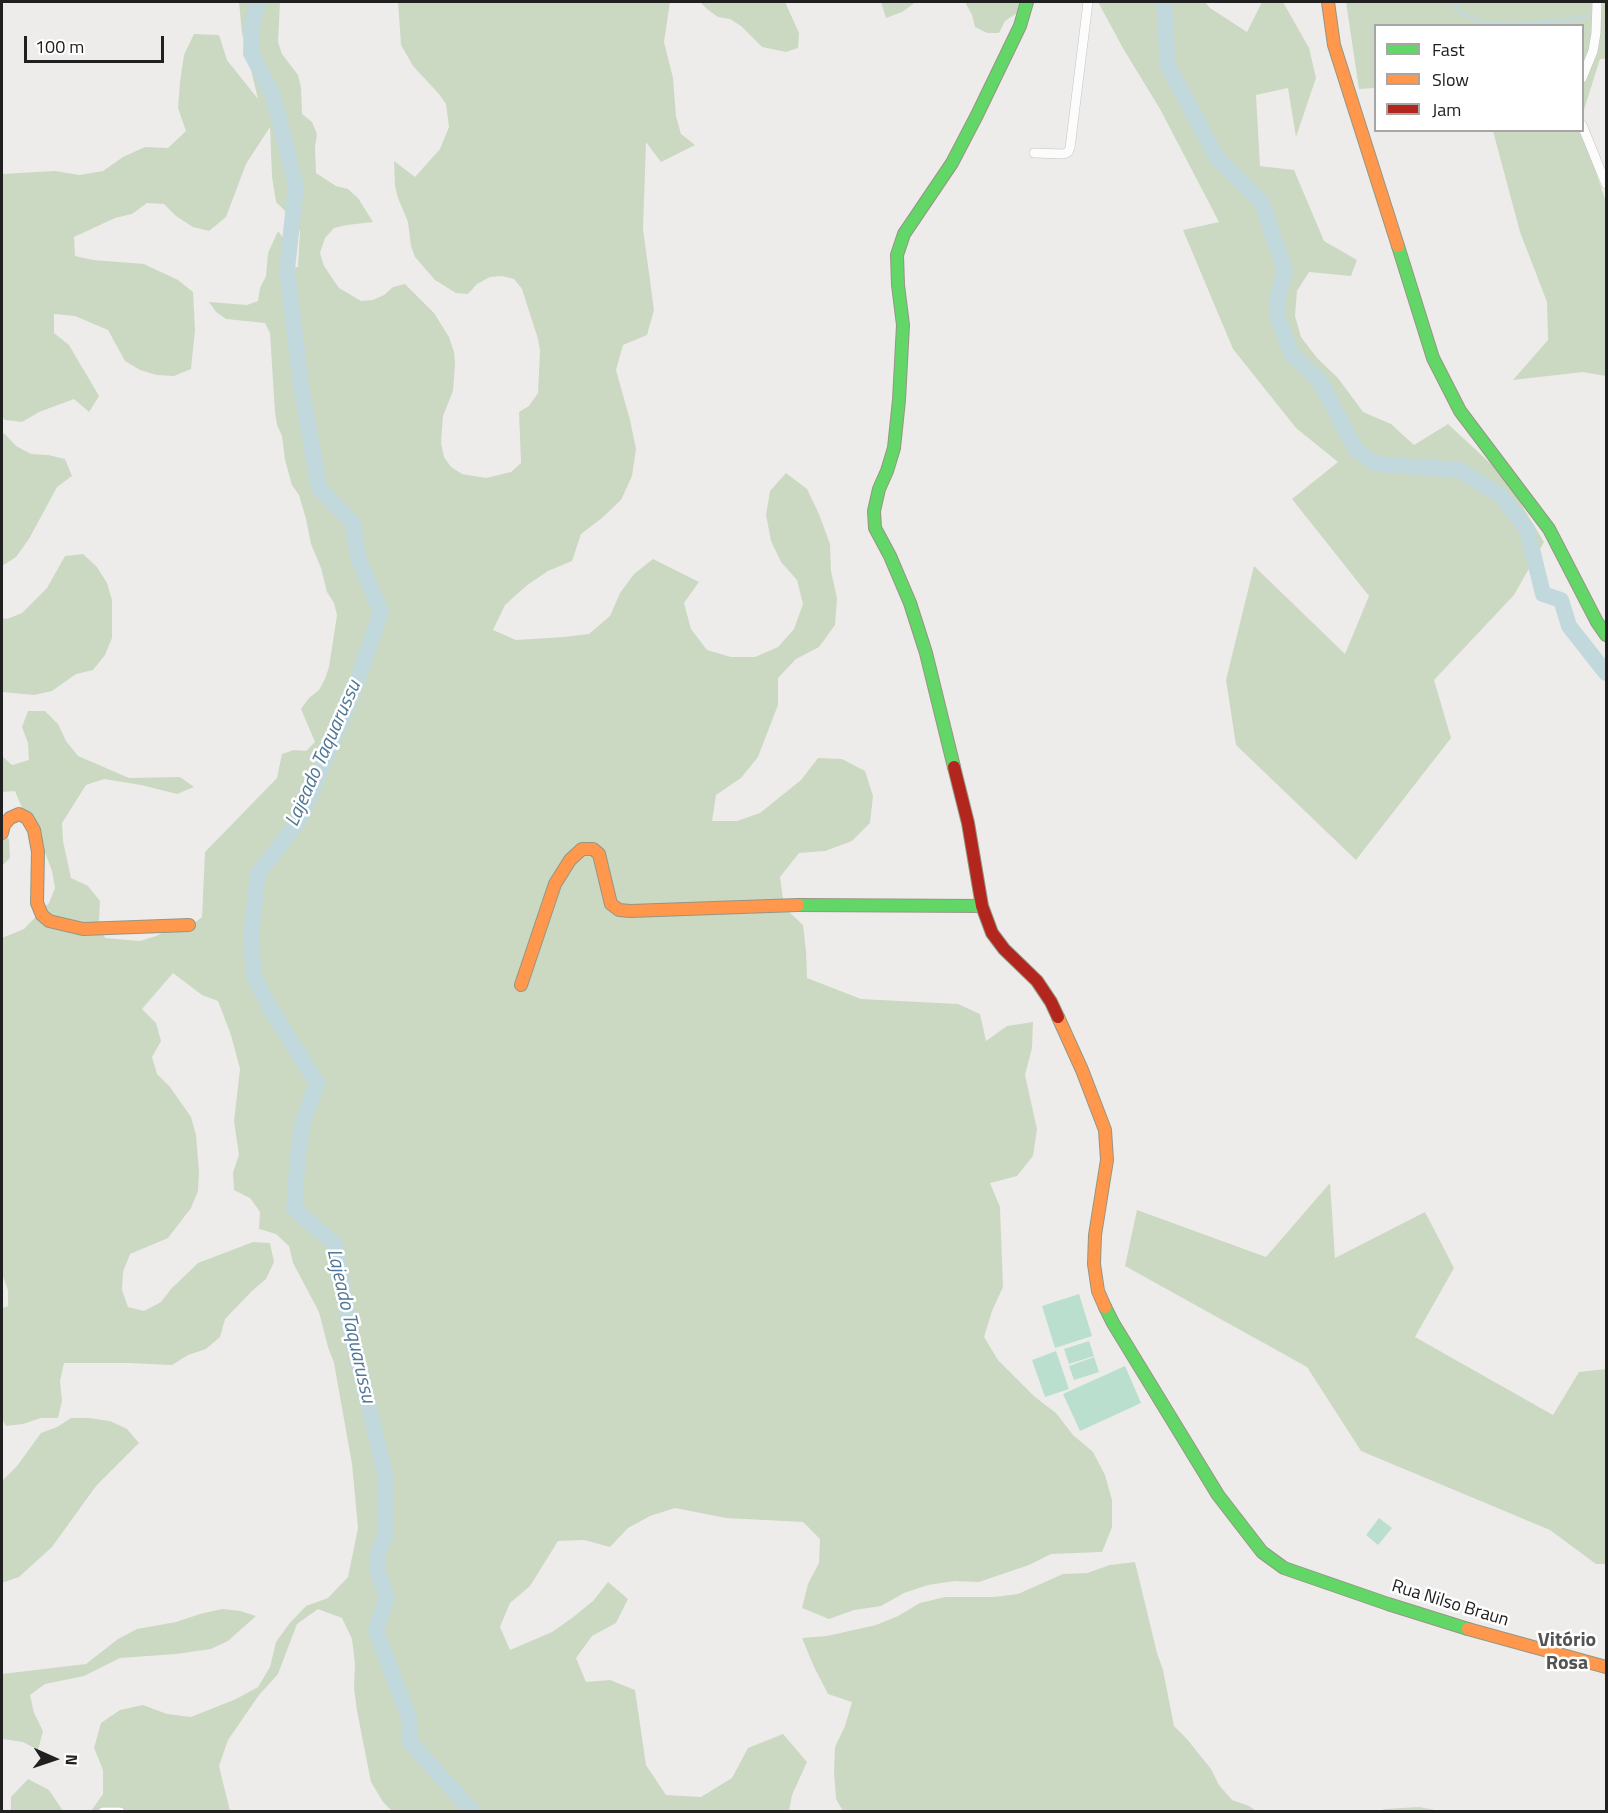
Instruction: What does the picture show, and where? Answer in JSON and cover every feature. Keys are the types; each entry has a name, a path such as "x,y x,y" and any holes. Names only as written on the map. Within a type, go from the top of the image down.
{"street":[{"name":"Rua Nilso Braun","path":"1027,2 1020,26 977,115 952,163 904,234 897,255 903,326 899,400 894,448 879,489 874,511 875,528 910,603 926,653 968,823 982,906 992,933 1004,949 1037,981 1051,1002 1082,1070 1105,1130 1107,1160 1094,1245 1098,1291 1113,1323 1218,1495 1262,1552 1284,1568 1388,1604 1488,1635 1606,1667"},
{"path":"1034,153 1064,154 1070,148 1088,2"},
{"path":"1328,2 1334,45 1432,357 1460,411 1550,529 1606,635"},
{"path":"1584,73 1593,51 1597,2"},
{"path":"1584,130 1606,184"},
{"path":"2,833 4,825 10,818 19,814 27,818 34,830 38,852 38,903 42,915 49,921 82,929 189,925"},
{"path":"521,985 555,884 570,860 582,849 593,849 599,854 611,904 620,910 806,905 982,906"},
{"path":"103,1812 120,1812"}],"green space":[{"path":"239,2 280,2 278,42 282,54 298,75 302,114 312,122 317,134 316,173 336,186 348,189 358,198 373,222 334,228 325,238 320,253 324,266 339,288 361,301 373,300 384,295 393,287 405,284 434,313 449,337 455,364 453,391 443,416 441,443 444,457 451,467 462,474 486,478 511,472 521,463 519,412 529,406 538,393 540,351 538,339 522,289 514,279 502,276 490,277 477,284 468,294 456,293 435,280 415,257 408,222 395,186 394,161 415,177 440,149 449,127 446,104 413,66 401,45 398,2 670,2 664,42 673,78 676,116 681,134 695,145 661,162 646,142 643,229 654,310 647,335 623,345 616,370 636,449 632,476 621,500 581,534 572,561 548,571 526,586 505,605 493,630 516,640 589,634 610,616 620,593 634,574 653,559 699,582 684,603 691,629 707,650 731,657 755,657 778,647 794,629 803,604 797,580 781,562 771,541 766,515 770,491 786,473 807,489 830,544 831,571 837,598 835,625 819,647 796,659 778,678 778,705 758,757 741,778 716,795 712,821 737,821 760,813 801,780 818,758 842,759 865,771 873,796 870,823 852,841 825,851 799,853 780,877 784,907 803,925 807,978 861,999 958,1004 980,1014 986,1041 1007,1026 1033,1022 1032,1048 1025,1075 1037,1129 1033,1156 1017,1176 990,1183 1000,1207 1003,1287 984,1337 998,1360 1035,1397 1056,1413 1073,1435 1093,1452 1105,1475 1112,1500 1112,1527 1102,1552 1051,1554 1029,1565 979,1582 955,1581 928,1585 904,1593 881,1606 854,1610 829,1619 802,1608 808,1584 819,1563 820,1539 803,1522 726,1518 675,1508 650,1516 628,1528 610,1547 584,1540 558,1541 530,1586 510,1603 500,1627 510,1650 552,1632 593,1601 608,1582 628,1599 616,1623 592,1636 576,1658 586,1682 610,1680 635,1690 646,1765 666,1795 701,1797 732,1778 748,1748 783,1734 807,1762 792,1795 789,1811 392,1811 383,1802 371,1782 357,1711 352,1639 342,1618 318,1609 297,1624 278,1674 259,1695 228,1740 219,1766 230,1811 91,1811 103,1794 103,1770 94,1748 101,1723 120,1710 143,1705 167,1714 191,1717 236,1699 258,1687 270,1667 276,1642 289,1624 306,1606 328,1598 348,1577 358,1528 352,1464 334,1363 319,1312 293,1263 289,1246 276,1234 259,1229 260,1212 250,1198 234,1190 233,1172 239,1155 234,1121 240,1069 231,1035 218,1001 202,995 173,973 142,1009 156,1023 161,1041 152,1057 157,1074 170,1087 191,1117 196,1135 198,1191 191,1208 168,1238 130,1254 123,1272 122,1290 128,1307 144,1311 161,1302 198,1263 253,1242 270,1243 274,1262 266,1279 225,1319 220,1337 206,1349 188,1355 172,1365 64,1363 60,1381 62,1401 58,1418 41,1418 23,1424 6,1426 2,1419 2,1308 8,1306 8,1290 2,1274 2,938 24,929 49,903 55,888 46,855 26,824 15,791 2,792 2,756 12,765 29,760 28,743 22,727 28,711 45,711 58,724 66,741 78,756 129,778 180,777 194,787 177,794 104,779 86,785 62,823 63,841 71,878 88,886 100,901 99,920 105,938 140,941 172,928 188,928 202,917 205,852 277,778 282,754 294,750 306,751 315,742 301,709 319,690 325,679 337,615 334,603 327,592 321,568 311,544 299,495 292,485 285,460 282,436 275,412 270,333 265,323 226,319 216,312 209,302 247,305 258,301 260,288 266,276 268,253 278,231 286,242 289,255 287,268 298,267 300,231 294,220 276,202 272,177 270,127 246,164 226,217 209,231 193,227 176,216 164,204 147,203 132,214 115,218 74,237 75,256 93,260 144,264 178,280 193,292 195,330 191,369 174,376 157,375 140,370 125,361 108,330 75,316 54,314 54,333 69,345 99,396 89,412 74,399 39,412 22,422 5,420 2,417 2,174 55,171 79,175 103,171 123,157 145,147 168,148 186,131 178,108 180,82 184,55 194,34 219,35 227,60 258,99 242,33"},
{"path":"700,2 785,2 799,33 798,48 786,52 762,47 741,26 730,19 718,17"},
{"path":"881,2 916,2 902,12 886,18"},
{"path":"965,2 1021,2 1017,13 1005,21 999,33 987,33 975,27"},
{"path":"1098,2 1205,2 1210,8 1247,32 1262,2 1283,2 1309,48 1316,78 1296,137 1288,88 1256,95 1260,166 1294,170 1324,241 1357,260 1351,276 1309,272 1297,291 1295,316 1301,337 1317,358 1338,378 1363,412 1391,424 1414,445 1448,424 1504,476 1544,542 1514,595 1434,680 1451,738 1356,860 1236,745 1226,680 1254,566 1345,654 1369,596 1292,499 1338,462 1296,428 1233,349 1183,230 1219,222 1160,109"},
{"path":"1346,2 1606,2 1606,59 1600,59 1584,110 1584,24 1374,24 1374,88 1359,89"},
{"path":"1493,132 1582,132 1606,202 1606,376 1583,372 1513,380 1548,340 1547,302 1520,232"},
{"path":"4,433 16,446 31,454 65,459 72,476 57,487 29,539 16,557 2,566 2,435"},
{"path":"83,554 97,567 107,583 112,600 112,638 105,655 93,670 76,674 52,691 34,695 2,692 2,618 7,619 22,613 47,588 65,556"},
{"path":"2,832 9,839 10,858 2,866"},
{"path":"1330,1183 1335,1258 1425,1212 1454,1268 1415,1337 1553,1415 1579,1372 1606,1369 1606,1564 1596,1564 1550,1530 1361,1451 1307,1367 1125,1266 1137,1210 1266,1257"},
{"path":"1079,1294 1092,1336 1055,1348 1042,1306"},
{"path":"1089,1341 1094,1356 1069,1364 1064,1349"},
{"path":"1056,1351 1069,1389 1045,1397 1032,1360"},
{"path":"1094,1357 1099,1372 1074,1380 1069,1366"},
{"path":"1125,1366 1141,1403 1080,1431 1063,1394"},
{"path":"71,1418 110,1421 127,1429 139,1443 96,1486 52,1547 19,1577 2,1583 2,1481 17,1466 41,1433"},
{"path":"1379,1518 1392,1528 1378,1545 1366,1535"},
{"path":"1135,1562 1163,1670 1174,1726 1211,1769 1219,1785 1232,1800 1256,1811 843,1811 836,1799 835,1747 845,1726 852,1702 828,1694 802,1638 827,1636 876,1625 920,1603 945,1597 994,1597 1018,1594 1063,1574 1087,1573 1110,1565"},
{"path":"222,1609 256,1616 228,1641 211,1649 120,1658 84,1676 45,1684 30,1695 34,1713 43,1731 38,1750 23,1742 2,1739 2,1674 86,1664 118,1639 137,1629 176,1622"},
{"path":"28,1779 49,1790 63,1811 11,1811 11,1797"},
{"path":"1419,1807 1441,1811 1378,1811 1385,1809"}],"waterway":[{"name":"Lajeado Taquarussu","path":"258,2 252,25 251,53 273,95 296,186 287,269 301,385 319,488 353,523 358,557 381,612 354,691 300,819 258,874 251,936 254,976 269,1006 317,1083 303,1122 294,1209 335,1244 349,1324 386,1478 386,1533 377,1556 378,1572 387,1597 376,1631 410,1720 409,1741 473,1812"},
{"path":"1164,2 1168,66 1217,158 1262,203 1285,271 1278,296 1278,318 1292,355 1320,381 1356,450 1376,464 1459,470 1500,495 1527,529 1543,594 1561,600 1569,626 1606,673"},
{"path":"1456,2 1456,9 1482,23 1518,24 1588,16"}],"traffic: fast":[{"path":"954,767 926,653 910,603 875,528 874,511 879,489 894,448 899,400 903,325 897,255 904,234 952,163 977,115 1020,26 1027,2"},
{"path":"1398,246 1433,358 1460,411 1549,529 1606,635"},
{"path":"798,905 982,906"},
{"path":"1105,1307 1218,1495 1262,1552 1284,1568 1468,1629"}],"traffic: slow":[{"path":"1328,2 1334,45 1398,246"},
{"path":"2,833 4,825 10,818 19,814 27,818 34,830 38,852 37,903 42,915 49,921 83,929 189,925"},
{"path":"521,985 555,884 570,860 582,849 593,849 599,854 611,904 619,910 798,905"},
{"path":"1058,1017 1082,1070 1105,1130 1107,1160 1095,1235 1094,1264 1098,1291 1105,1307"},
{"path":"1468,1629 1606,1667"}],"traffic: jam":[{"path":"954,767 968,823 982,906 992,933 1004,949 1037,981 1058,1017"}],"district":[{"name":"Vitório Rosa","path":"1567,1652"}]}
